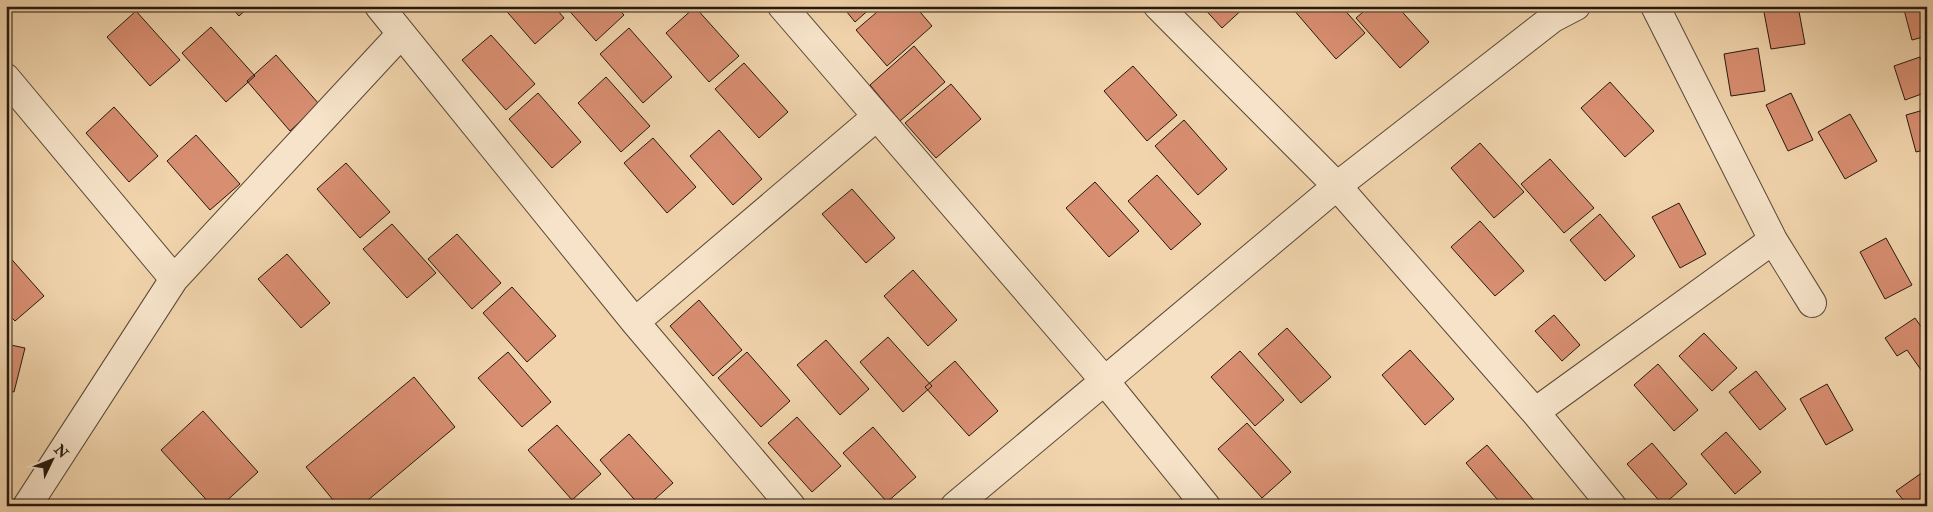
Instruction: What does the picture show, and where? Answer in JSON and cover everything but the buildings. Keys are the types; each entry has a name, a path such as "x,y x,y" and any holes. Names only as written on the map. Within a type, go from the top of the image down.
{"street":[{"path":"378,6 635,322 791,506"},
{"path":"782,6 1104,380 1206,506"},
{"path":"1158,6 1337,186 1535,412 1612,506"},
{"path":"1655,6 1773,240 1812,303"},
{"path":"955,506 1337,186 1557,10"},
{"path":"27,506 174,279 401,34"},
{"path":"6,78 174,279"},
{"path":"635,322 876,117"},
{"path":"1535,412 1773,240"},
{"path":"6,498 21,506"}]}
